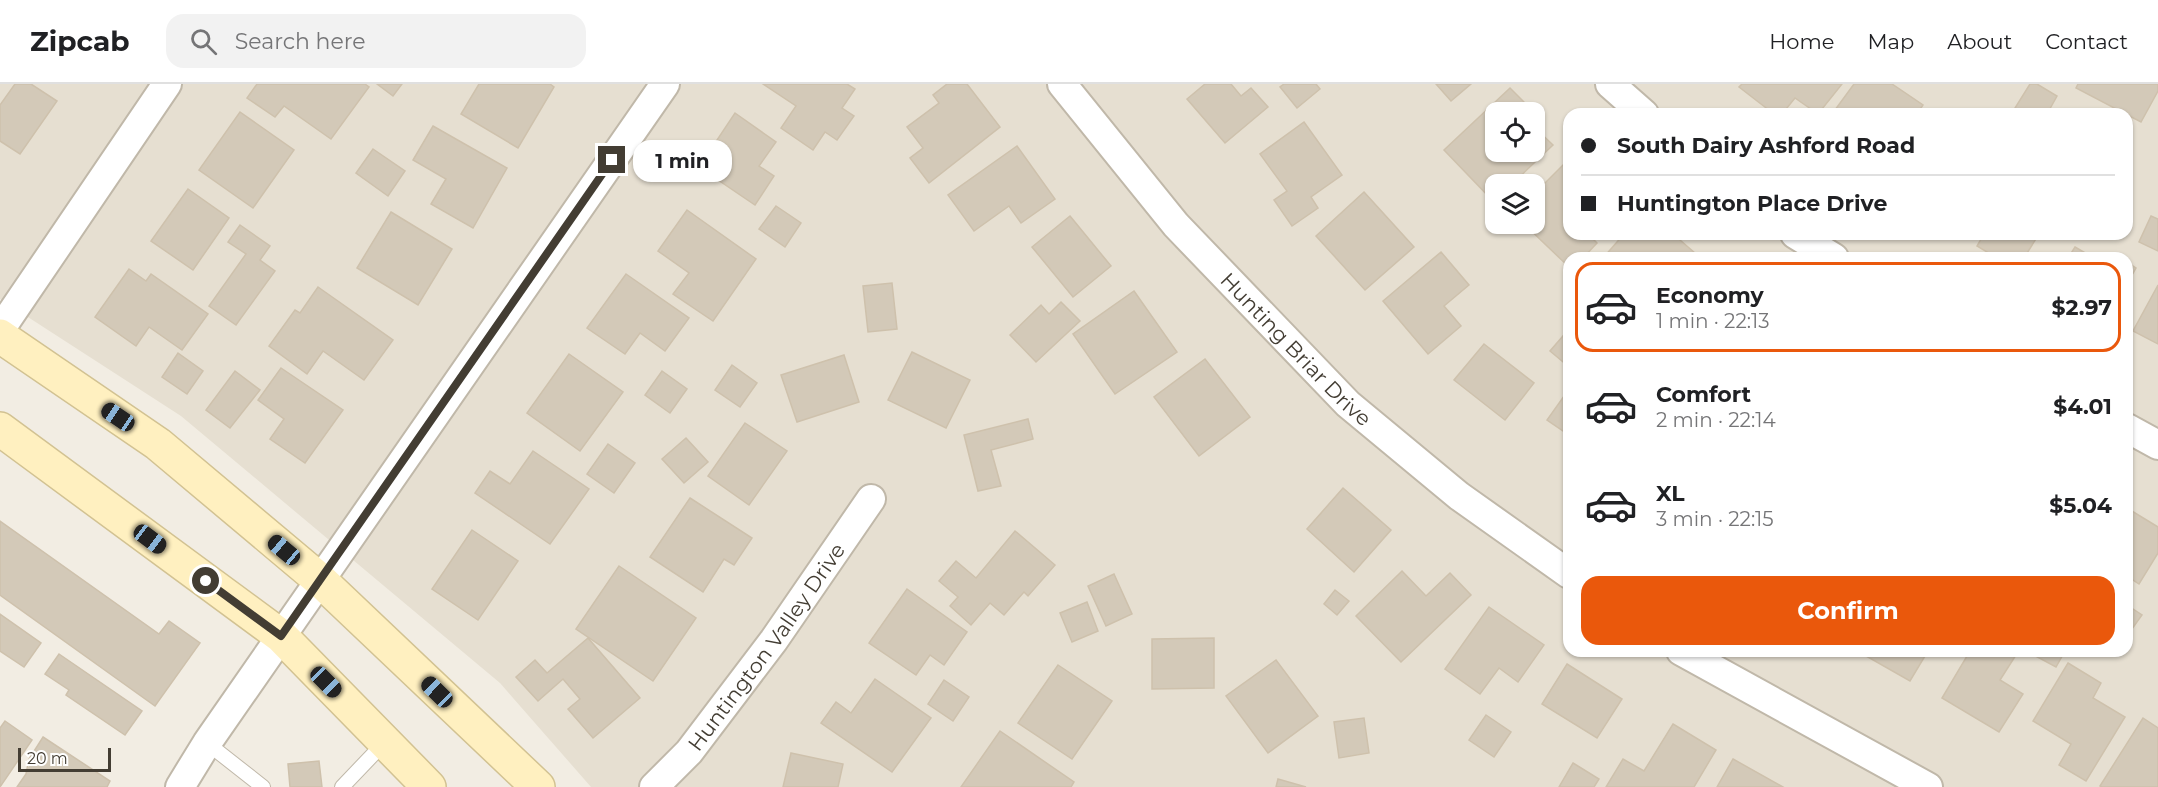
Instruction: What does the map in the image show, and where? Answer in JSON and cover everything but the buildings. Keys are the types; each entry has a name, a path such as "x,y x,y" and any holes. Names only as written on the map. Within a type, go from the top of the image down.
{"main road":[{"path":"0,336 158,444 320,580 538,787"},
{"path":"0,429 281,636 429,787"}],"street":[{"path":"0,330 167,84"},
{"path":"180,787 207,743 665,84"},
{"name":"Hunting Briar Drive","path":"1062,84 1176,225 1348,404 1459,496 1563,570"},
{"path":"1610,84 1637,108"},
{"path":"1805,240 1824,252"},
{"path":"2133,431 2158,445"},
{"name":"Huntington Valley Drive","path":"654,787 689,752 774,640 872,499"},
{"path":"1692,657 1928,787"}],"lane":[{"path":"342,787 385,742"},
{"path":"207,743 263,787"}],"shaded area":[{"path":"0,84 2158,84 2158,787 591,787 500,683 181,416 0,299"}],"route":[{"path":"206,581 281,636 612,160"}]}
